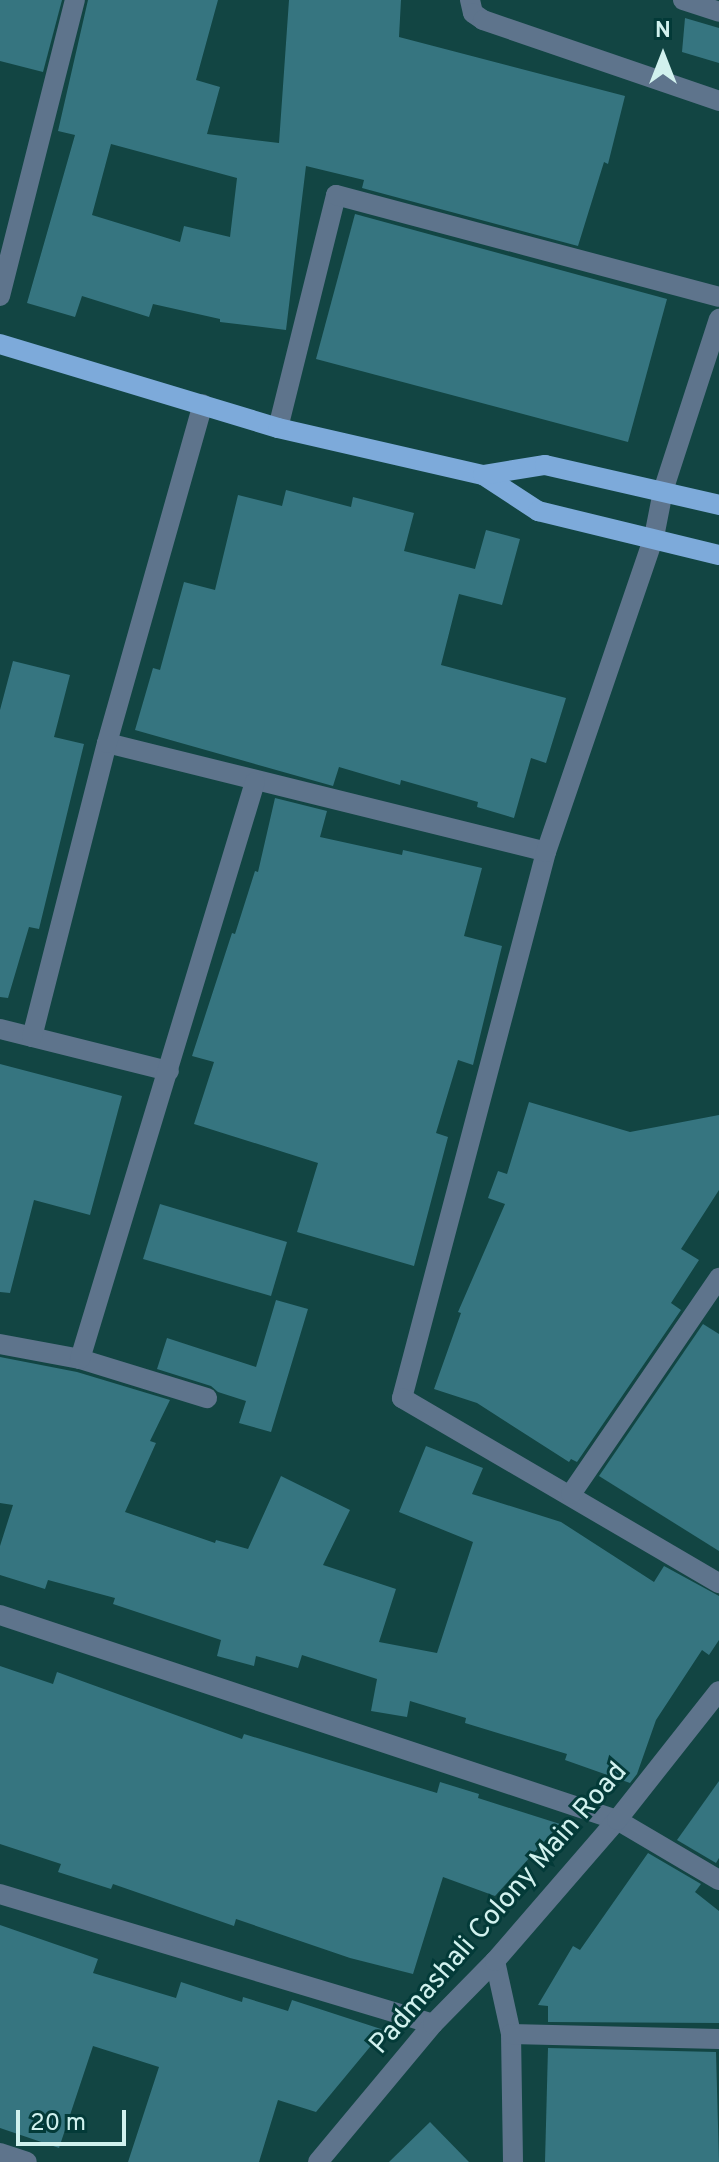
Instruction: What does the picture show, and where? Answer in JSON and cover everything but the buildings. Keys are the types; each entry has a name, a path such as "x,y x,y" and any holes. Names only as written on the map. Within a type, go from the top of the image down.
{"main road":[{"path":"0,344 278,428 483,475 538,511 719,555"},
{"path":"483,475 545,465 719,505"}],"street":[{"path":"0,296 75,0"},
{"path":"470,0 473,13 483,20 719,101"},
{"path":"683,0 719,12"},
{"path":"278,428 336,195 719,297"},
{"path":"719,319 663,491 654,537 546,852 402,1398 719,1583"},
{"path":"32,1037 107,743 203,404"},
{"path":"107,743 546,852"},
{"path":"80,1359 255,782"},
{"path":"0,1029 169,1071"},
{"path":"571,1494 719,1278"},
{"path":"0,1344 80,1359 207,1398"},
{"path":"0,1615 617,1820 719,1880"},
{"name":"Padmashali Colony Main Road","path":"318,2162 433,2024 495,1961 617,1820 719,1691"},
{"path":"0,1894 433,2024"},
{"path":"495,1961 511,2034 513,2162"},
{"path":"511,2034 719,2039"},
{"path":"0,2153 27,2162"}]}
